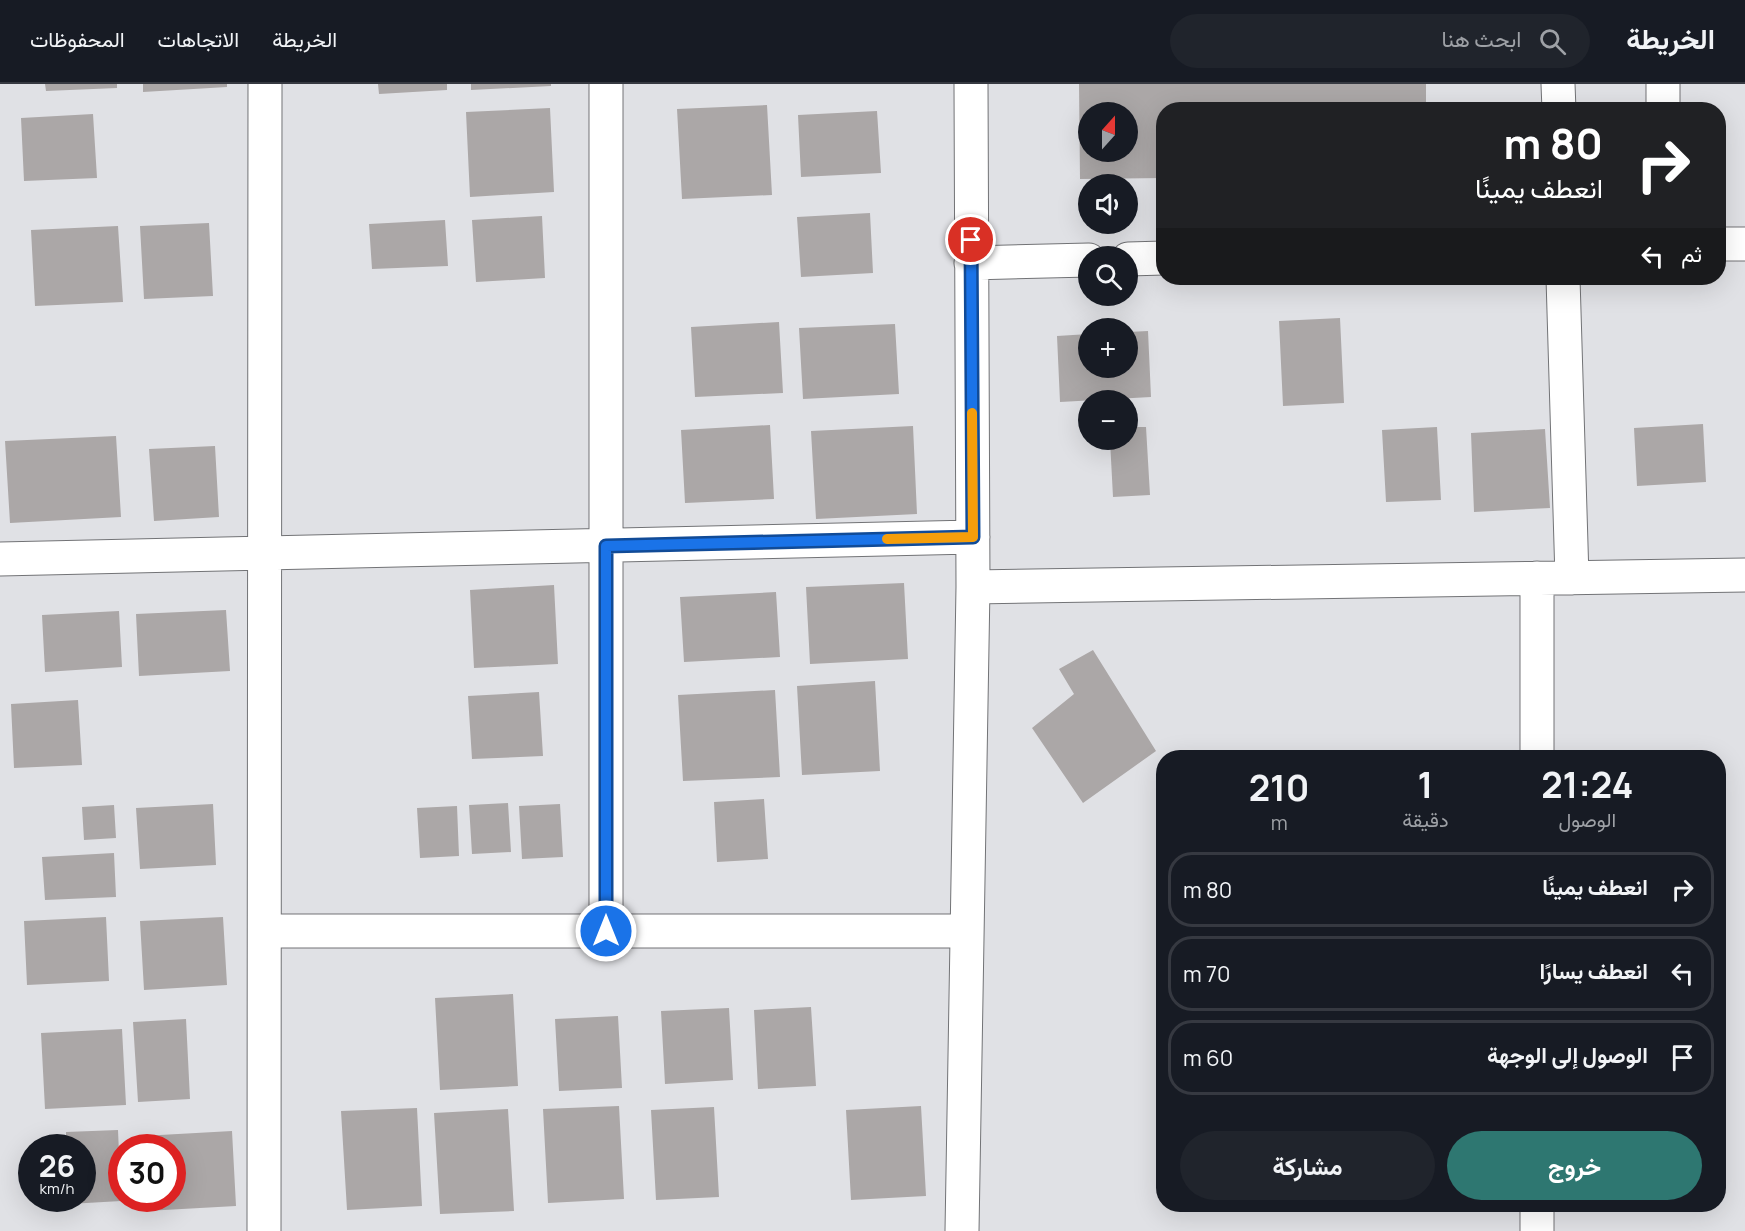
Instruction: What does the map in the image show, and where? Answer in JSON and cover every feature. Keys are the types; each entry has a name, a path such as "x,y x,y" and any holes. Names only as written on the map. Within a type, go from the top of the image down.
{"street":[{"path":"264,1231 265,84"},
{"path":"606,84 606,931"},
{"path":"962,1231 973,587 970,84"},
{"path":"1558,84 1559,102"},
{"path":"1663,84 1663,102"},
{"path":"1726,244 1745,244"},
{"path":"1138,259 1156,258"},
{"path":"971,263 1078,260"},
{"path":"1563,285 1572,578"},
{"path":"0,559 973,537"},
{"path":"973,587 1745,575"},
{"path":"1537,578 1537,750"},
{"path":"265,931 967,931"},
{"path":"1537,1212 1537,1231"}],"building":[{"path":"45,84 117,84 117,88 46,91"},
{"path":"143,84 227,84 227,87 143,92"},
{"path":"378,84 447,84 447,90 379,94"},
{"path":"471,84 551,84 551,86 471,90"},
{"path":"1079,84 1426,84 1426,102 1156,102 1156,178 1138,178 1138,174 1080,174 1080,162 1138,162 1138,102 1079,102"},
{"path":"767,105 772,195 682,199 677,109"},
{"path":"550,108 554,192 470,197 466,112"},
{"path":"877,111 881,173 801,177 798,115"},
{"path":"93,114 97,178 24,181 21,118"},
{"path":"870,213 873,273 801,277 797,217"},
{"path":"542,216 545,278 476,282 472,220"},
{"path":"445,220 448,266 372,269 369,224"},
{"path":"209,223 213,296 144,299 140,226"},
{"path":"118,226 123,302 35,306 31,230"},
{"path":"1340,318 1344,403 1283,406 1279,321"},
{"path":"779,322 783,393 695,397 691,327"},
{"path":"895,324 899,394 803,399 799,328"},
{"path":"1148,331 1151,397 1138,398 1138,390 1078,390 1078,401 1060,402 1057,336 1078,335 1078,378 1138,378 1138,332"},
{"path":"1703,424 1706,482 1637,486 1634,428"},
{"path":"770,425 774,499 685,503 681,430"},
{"path":"913,426 917,514 816,519 811,431"},
{"path":"1138,427 1146,427 1150,495 1113,497 1111,450 1138,450"},
{"path":"1437,427 1441,500 1386,502 1382,430"},
{"path":"1545,429 1550,508 1474,512 1471,433"},
{"path":"116,436 121,517 10,523 5,441"},
{"path":"215,446 219,517 154,521 149,449"},
{"path":"904,583 908,659 810,664 806,587"},
{"path":"554,585 558,664 474,668 470,590"},
{"path":"776,592 780,657 684,662 680,597"},
{"path":"226,610 230,671 139,676 136,614"},
{"path":"119,611 122,667 45,672 42,615"},
{"path":"1093,650 1156,751 1083,803 1032,728 1074,694 1059,669"},
{"path":"875,681 880,771 802,775 797,686"},
{"path":"775,690 780,777 683,781 678,695"},
{"path":"539,692 543,756 472,759 468,696"},
{"path":"78,700 82,765 14,768 11,704"},
{"path":"764,799 768,859 717,862 714,802"},
{"path":"508,803 511,852 472,854 469,805"},
{"path":"213,804 216,865 140,869 136,808"},
{"path":"560,804 563,857 522,859 519,806"},
{"path":"114,805 116,838 84,840 82,807"},
{"path":"457,806 459,856 420,858 417,808"},
{"path":"114,853 116,897 45,900 42,857"},
{"path":"106,917 109,981 27,985 24,921"},
{"path":"223,917 227,985 144,990 140,921"},
{"path":"513,994 518,1086 440,1090 435,998"},
{"path":"811,1007 816,1086 758,1089 754,1010"},
{"path":"729,1008 733,1080 665,1084 661,1011"},
{"path":"618,1016 622,1088 559,1091 555,1019"},
{"path":"186,1019 190,1099 138,1102 133,1022"},
{"path":"122,1029 126,1105 45,1109 41,1033"},
{"path":"619,1106 624,1199 548,1203 543,1109"},
{"path":"921,1106 926,1196 851,1200 846,1110"},
{"path":"714,1107 719,1197 656,1200 651,1110"},
{"path":"417,1108 422,1206 347,1210 341,1111"},
{"path":"508,1109 514,1211 440,1214 434,1113"},
{"path":"118,1130 118,1134 108,1134 108,1202 96,1202 96,1134 66,1134 66,1132"},
{"path":"232,1131 236,1206 186,1209 186,1134 178,1134"}],"slow traffic":[{"path":"887,539 973,537 972,413"}],"route":[{"path":"606,931 606,546 973,537 971,240"}]}
